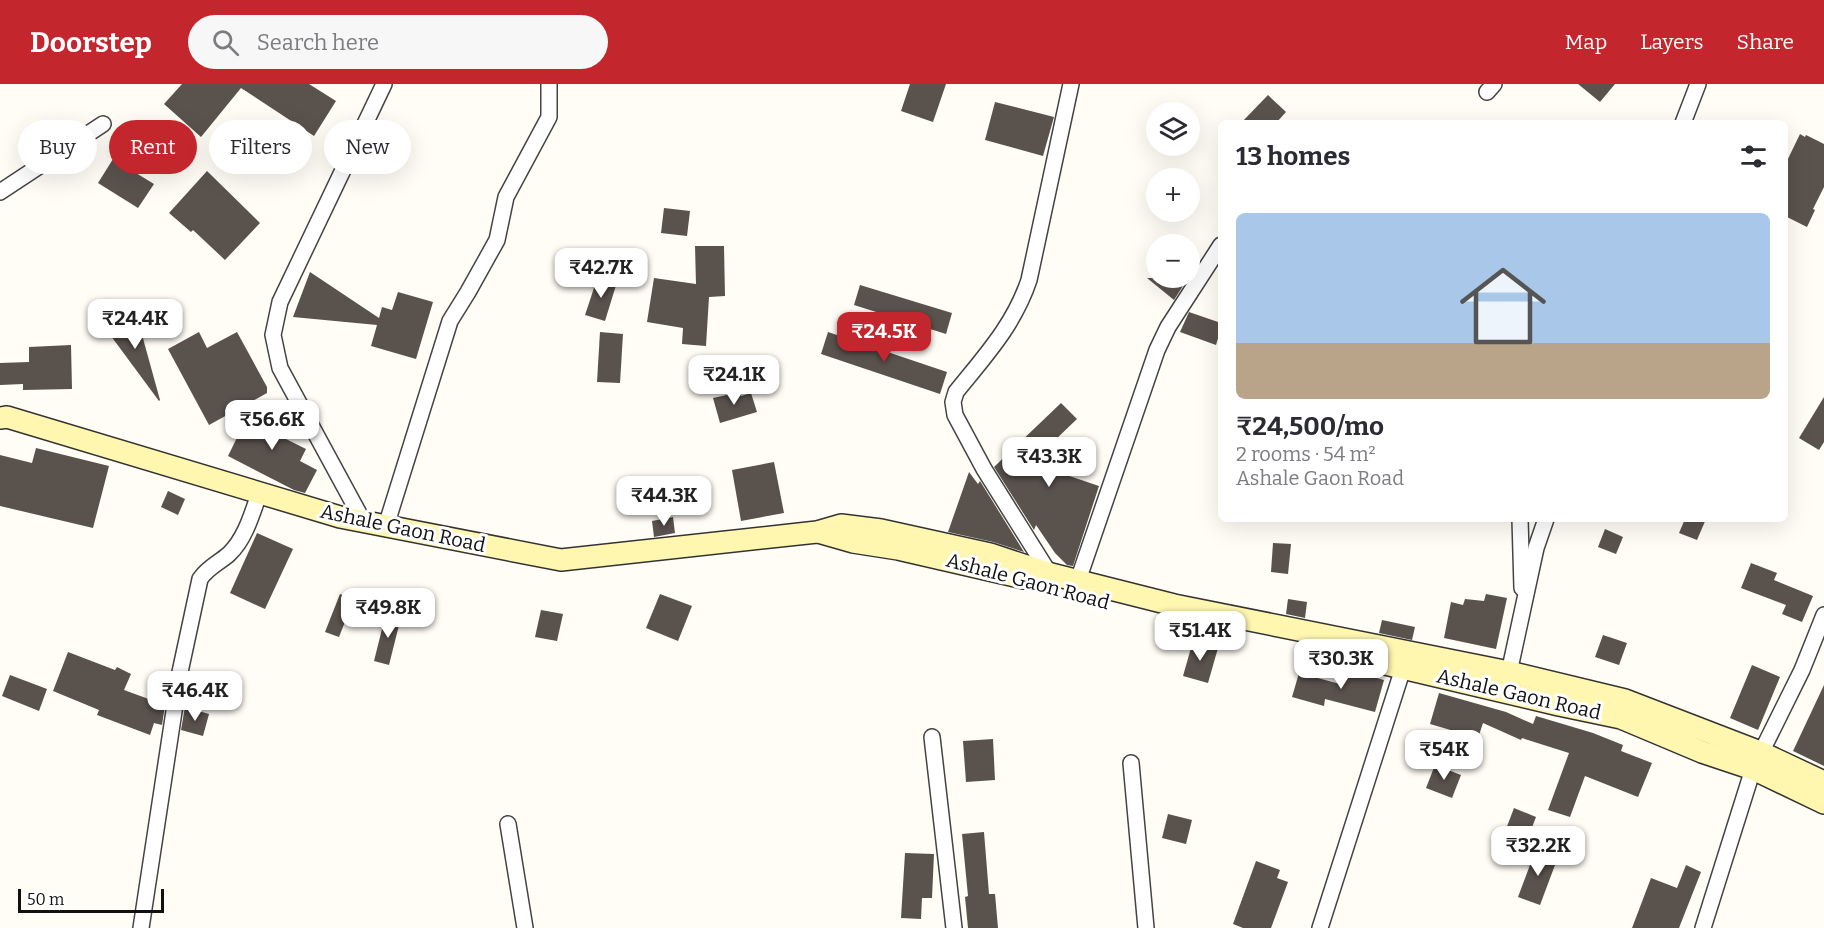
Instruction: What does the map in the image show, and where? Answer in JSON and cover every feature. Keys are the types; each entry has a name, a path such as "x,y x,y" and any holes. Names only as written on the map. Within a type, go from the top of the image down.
{"street":[{"path":"363,521 280,368 273,335 280,302 384,84"},
{"path":"386,526 450,321 497,240 506,197 549,117 549,84"},
{"path":"1052,579 984,469 955,415 953,402 956,392 1001,336 1021,302 1029,280 1071,84"},
{"path":"1682,84 1696,91 1684,120"},
{"path":"0,192 103,124"},
{"path":"1076,587 1157,350 1168,327 1218,250"},
{"name":"Ashale Gaon Road","path":"0,418 7,417 340,517 561,560 817,532 841,525 882,530 990,554 1076,587 1221,615 1623,709 1756,761 1824,782"},
{"path":"141,928 180,672 200,579 205,571 230,553 247,527 259,494"},
{"path":"1520,522 1522,610"},
{"path":"1507,682 1536,548 1545,522"},
{"path":"1703,928 1756,761 1802,670 1824,615"},
{"path":"1320,928 1406,660"},
{"path":"932,737 954,928"},
{"name":"Ashale Gaon Road","path":"1756,761 1824,803"},
{"path":"1131,763 1146,928"},
{"path":"508,824 525,928"}],"building":[{"path":"182,84 309,84 336,101 314,136 312,135 312,120 290,120 241,88 215,120 209,120 209,127 201,137 197,133 197,120 182,120 164,104"},
{"path":"910,84 946,84 933,122 901,111"},
{"path":"1578,84 1615,84 1600,102"},
{"path":"1268,95 1286,112 1279,120 1244,120"},
{"path":"995,102 1054,117 1043,156 985,140"},
{"path":"1800,134 1824,144 1824,187 1807,227 1788,218 1788,159"},
{"path":"109,165 109,174 138,174 154,184 138,208 98,183"},
{"path":"207,171 260,223 225,260 193,230 191,232 169,213"},
{"path":"664,208 690,211 687,236 661,233"},
{"path":"695,246 724,246 725,296 709,297 706,346 682,344 683,328 647,322 654,278 696,284"},
{"path":"310,272 379,318 382,307 392,310 398,292 433,302 416,359 371,346 377,325 293,317"},
{"path":"598,276 617,282 605,321 585,315"},
{"path":"860,285 952,313 946,334 854,305"},
{"path":"1159,288 1182,288 1174,300"},
{"path":"1189,312 1218,322 1216,345 1180,332"},
{"path":"136,313 160,400 159,401 108,332"},
{"path":"199,332 207,348 237,332 267,387 267,393 209,425 168,349"},
{"path":"600,332 623,334 620,383 597,382"},
{"path":"828,332 947,372 940,394 821,354"},
{"path":"71,345 72,389 23,390 23,384 0,385 0,363 29,362 29,347"},
{"path":"740,392 741,396 751,393 757,412 720,423 713,398"},
{"path":"1824,397 1824,442 1819,450 1799,438"},
{"path":"254,403 287,422 280,436 306,449 300,461 317,470 305,493 294,490 228,456"},
{"path":"1061,403 1077,419 1031,463 1099,486 1073,566 1067,565 1055,553 1036,525 1034,530 994,467"},
{"path":"36,448 109,466 93,528 0,506 0,455 32,463"},
{"path":"774,462 784,513 741,521 732,470"},
{"path":"969,472 978,484 980,481 1024,552 948,532"},
{"path":"168,491 185,499 178,515 161,507"},
{"path":"673,517 675,533 654,537 652,521"},
{"path":"1684,522 1705,522 1697,540 1679,533"},
{"path":"1605,529 1623,537 1616,554 1598,547"},
{"path":"257,533 293,549 265,609 230,593"},
{"path":"1273,543 1291,544 1288,574 1271,572"},
{"path":"1751,563 1777,573 1774,580 1813,596 1802,622 1782,614 1786,605 1741,588"},
{"path":"340,594 354,599 339,637 325,632"},
{"path":"660,594 692,606 678,641 646,628"},
{"path":"1486,594 1507,598 1496,649 1444,638 1451,602 1463,605 1465,599 1484,601"},
{"path":"1288,599 1307,602 1305,618 1286,614"},
{"path":"541,610 563,614 557,641 535,637"},
{"path":"386,613 401,617 389,665 374,661"},
{"path":"1382,620 1415,627 1412,640 1379,633"},
{"path":"1603,635 1627,643 1619,665 1595,657"},
{"path":"1193,641 1218,648 1208,683 1183,676"},
{"path":"68,652 115,670 117,667 131,674 124,690 165,705 162,725 154,723 150,735 97,715 99,710 53,691"},
{"path":"1752,665 1780,677 1758,730 1730,718"},
{"path":"1344,669 1384,680 1375,712 1325,699 1324,706 1292,697 1299,673 1340,684"},
{"path":"10,675 47,689 39,711 2,696"},
{"path":"1824,685 1824,766 1793,751"},
{"path":"1439,693 1506,712 1533,724 1536,716 1593,733 1623,745 1621,751 1652,763 1638,797 1585,776 1570,817 1548,810 1569,753 1522,738 1521,740 1483,723 1478,738 1430,724"},
{"path":"185,707 209,714 203,736 181,730"},
{"path":"993,739 995,780 966,782 963,741"},
{"path":"1435,765 1461,775 1452,798 1426,788"},
{"path":"1514,808 1536,817 1528,838 1506,829"},
{"path":"1168,814 1192,820 1186,844 1162,838"},
{"path":"984,832 989,894 995,894 998,928 968,928 965,897 968,896 962,834"},
{"path":"1536,849 1558,857 1540,905 1518,897"},
{"path":"905,853 934,854 932,898 922,898 921,919 901,918"},
{"path":"1256,861 1280,870 1277,878 1288,882 1271,928 1243,928 1233,924"},
{"path":"1686,865 1701,872 1679,928 1632,928 1651,878 1677,888"}]}
